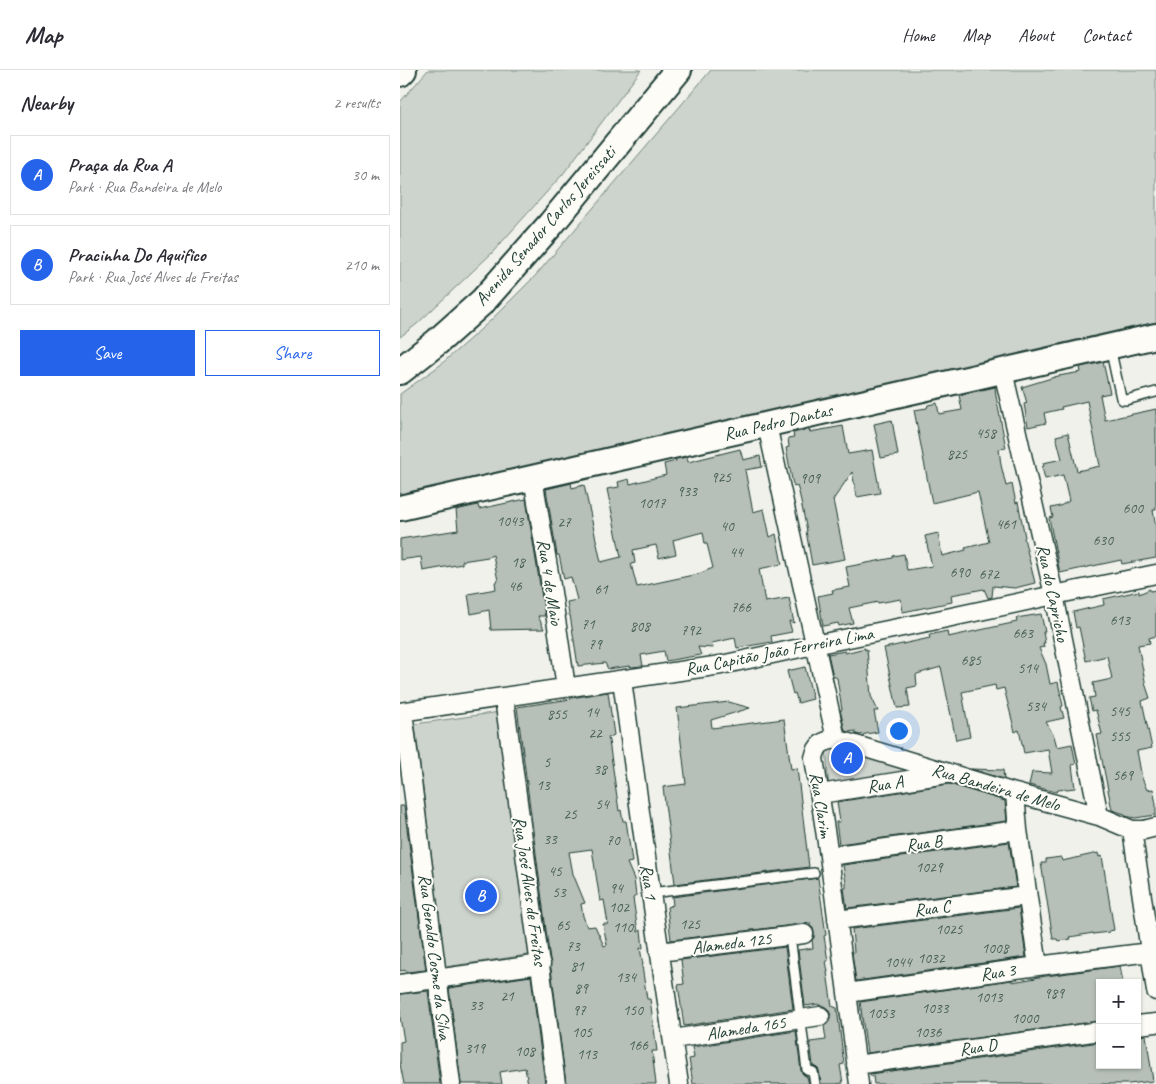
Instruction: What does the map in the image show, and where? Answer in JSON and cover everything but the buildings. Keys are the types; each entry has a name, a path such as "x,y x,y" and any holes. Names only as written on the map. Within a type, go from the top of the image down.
{"main road":[{"path":"400,73 403,70"},
{"name":"Avenida Senador Carlos Jereissati","path":"400,370 437,342 483,301 551,224 678,70"},
{"name":"Rua Pedro Dantas","path":"400,508 1156,336"}],"street":[{"name":"Rua do Capricho","path":"1003,371 1054,595 1099,816"},
{"path":"767,425 836,739"},
{"name":"Rua 4 de Maio","path":"533,478 566,687"},
{"name":"Rua Capitão João Ferreira Lima","path":"401,712 721,665 814,644 1156,574"},
{"name":"Rua 1","path":"622,680 679,1084"},
{"name":"Rua José Alves de Freitas","path":"504,698 556,1084"},
{"name":"Rua Geraldo Cosme da Silva","path":"401,712 451,1084"},
{"name":"Rua Bandeira de Melo","path":"836,739 950,774 1099,816 1132,830"},
{"name":"Rua Clarim","path":"836,739 826,740 820,744 814,758 859,1084"},
{"name":"Rua A","path":"820,794 950,774"},
{"path":"1015,793 1018,830 1038,966"},
{"path":"1156,827 1132,830 1156,991"},
{"name":"Rua B","path":"829,856 1018,830"},
{"name":"Rua C","path":"837,920 1027,896"},
{"name":"Alameda 125","path":"660,952 797,935"},
{"name":"Rua 3","path":"847,994 1038,966 1150,952"},
{"path":"400,984 541,964"},
{"name":"Alameda 165","path":"673,1039 820,1016"},
{"path":"1141,1025 1156,1023"},
{"name":"Rua D","path":"856,1064 1096,1032"}],"lane":[{"path":"1110,347 1123,400 1156,392"},
{"path":"651,893 814,873"},
{"path":"797,935 800,1019 806,1070 813,1072 815,1084"}],"shaded area":[{"path":"428,70 641,70 563,174 492,253 417,324 400,337 400,102"},
{"path":"711,70 1156,70 1156,322 400,494 400,394 439,366 489,322 536,275"},
{"path":"500,712 534,954 445,967 415,724"},
{"path":"826,746 910,770 829,790"}],"place":[{"name":"Praça da Rua A","path":"847,758"},
{"name":"Pracinha Do Aquifico","path":"481,896"}]}
